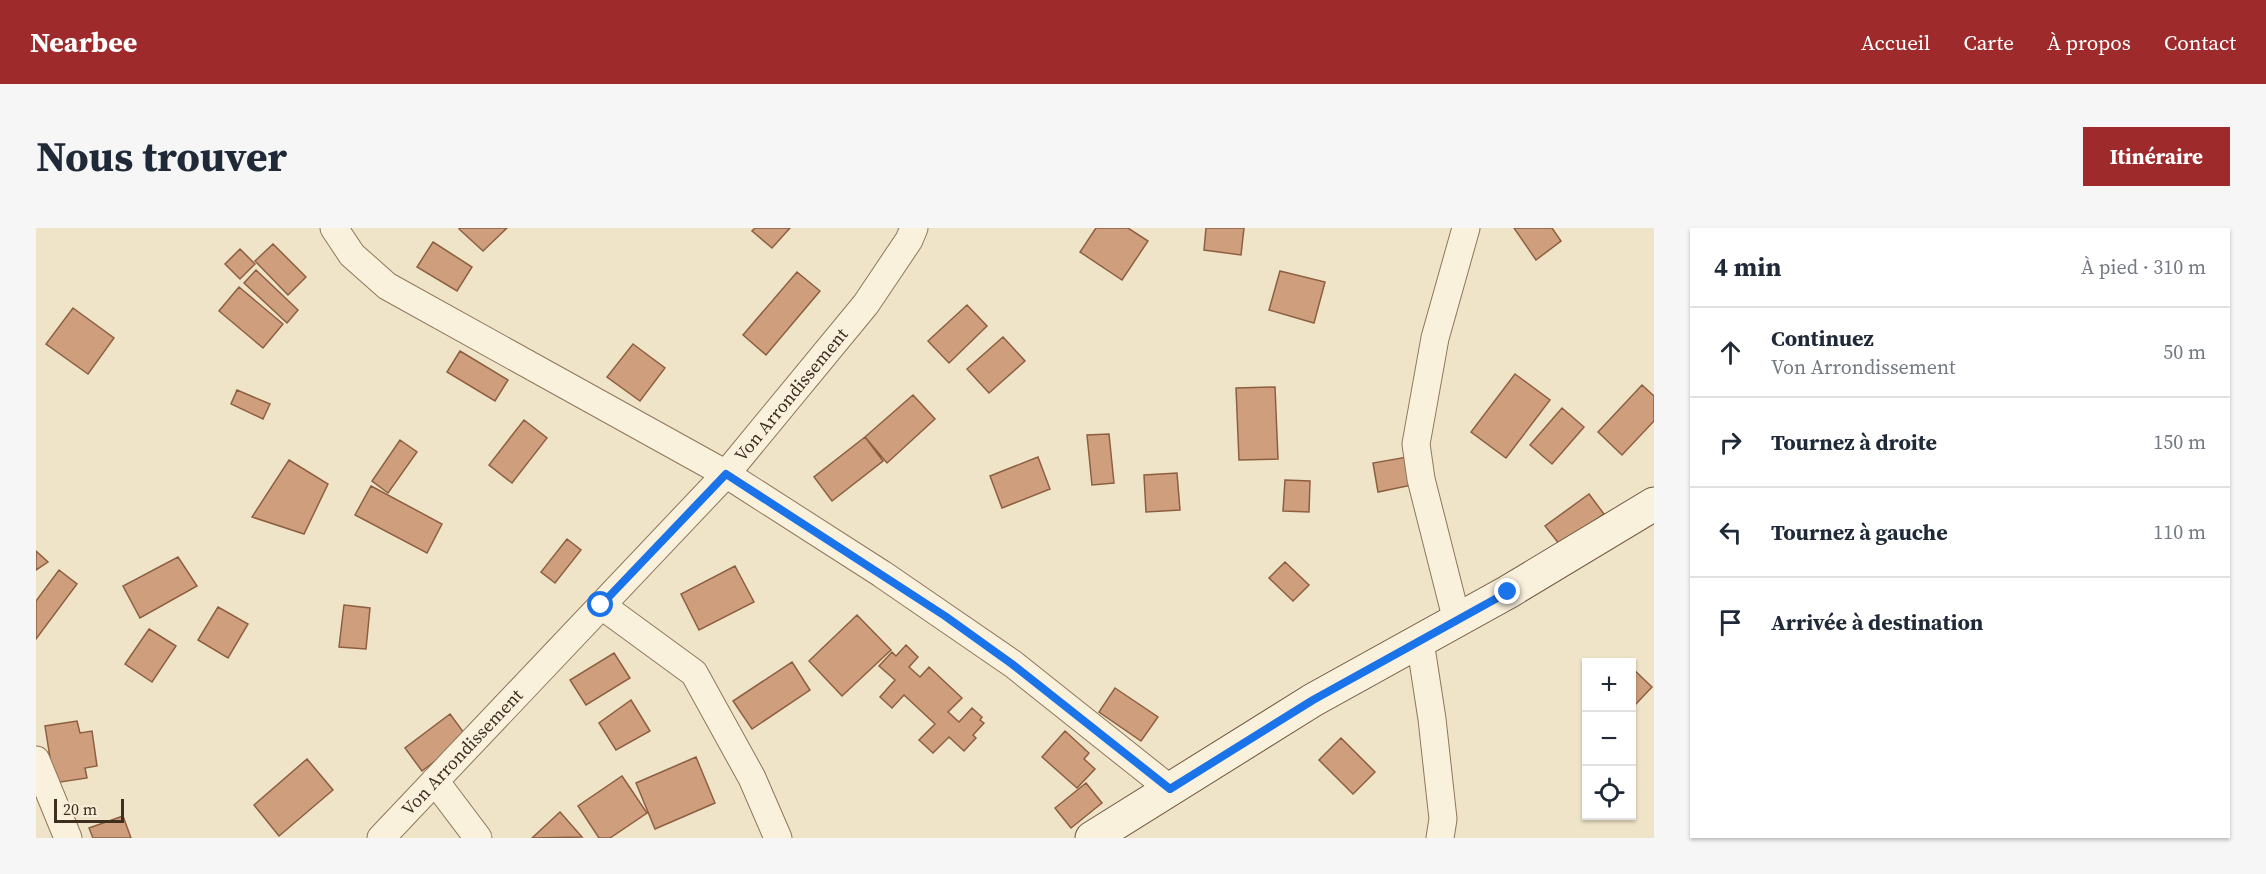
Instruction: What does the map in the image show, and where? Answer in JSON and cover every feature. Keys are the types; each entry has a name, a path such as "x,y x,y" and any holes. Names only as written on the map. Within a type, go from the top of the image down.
{"street":[{"path":"334,228 352,255 387,286 726,474 945,616 1012,664 1170,789"},
{"name":"Von Arrondissement","path":"381,838 726,474 866,304 909,240 914,228"},
{"path":"1457,621 1421,479 1416,444 1435,338 1466,228"},
{"path":"1092,838 1313,700 1457,621 1654,504"},
{"path":"601,605 694,673 752,778 778,838"},
{"path":"1420,641 1432,718 1443,819 1440,838"},
{"path":"36,760 68,838"},
{"path":"435,781 478,838"}],"building":[{"path":"507,228 483,251 459,229"},
{"path":"755,228 790,228 772,248 752,231"},
{"path":"1096,228 1128,228 1148,241 1122,280 1080,252"},
{"path":"1206,228 1244,228 1241,255 1204,250"},
{"path":"1514,228 1552,228 1561,241 1536,260"},
{"path":"433,242 472,267 457,291 417,267"},
{"path":"273,244 306,277 288,295 255,261"},
{"path":"240,249 255,264 240,279 225,264"},
{"path":"256,270 298,310 287,323 244,283"},
{"path":"1280,271 1325,282 1314,323 1269,310"},
{"path":"797,272 820,291 766,355 743,335"},
{"path":"239,287 283,324 263,348 219,311"},
{"path":"967,305 987,326 949,363 928,341"},
{"path":"73,308 114,338 88,374 46,344"},
{"path":"1003,337 1025,361 989,393 967,369"},
{"path":"633,344 665,368 640,401 607,377"},
{"path":"460,351 508,380 495,401 447,372"},
{"path":"1515,374 1550,400 1506,458 1471,432"},
{"path":"1642,385 1654,396 1654,421 1622,455 1598,432"},
{"path":"1275,387 1278,459 1239,460 1236,388"},
{"path":"237,390 270,404 263,419 231,404"},
{"path":"913,395 935,419 887,463 865,437"},
{"path":"1562,408 1584,427 1552,464 1530,445"},
{"path":"524,420 547,438 512,483 489,465"},
{"path":"1109,434 1114,483 1092,485 1087,435"},
{"path":"865,437 883,461 832,501 814,477"},
{"path":"400,440 417,452 388,493 372,481"},
{"path":"1038,457 1050,489 1002,508 990,476"},
{"path":"1407,457 1412,485 1378,492 1373,463"},
{"path":"289,460 328,484 304,534 252,517"},
{"path":"1177,473 1180,510 1146,512 1144,475"},
{"path":"1285,480 1310,481 1309,512 1283,511"},
{"path":"371,486 442,524 427,553 355,515"},
{"path":"1589,494 1604,514 1560,545 1545,526"},
{"path":"567,539 581,550 555,583 541,572"},
{"path":"36,551 48,562 36,570"},
{"path":"178,557 197,586 140,618 123,586"},
{"path":"1285,562 1309,585 1293,601 1269,578"},
{"path":"735,566 754,602 699,630 681,594"},
{"path":"59,570 77,584 36,639 36,601"},
{"path":"344,605 370,608 366,649 339,647"},
{"path":"218,607 248,624 228,658 198,640"},
{"path":"857,615 891,650 842,696 809,661"},
{"path":"149,629 176,646 152,682 125,664"},
{"path":"906,645 918,657 909,667 920,677 929,667 962,698 948,712 959,722 972,708 982,717 980,720 984,723 973,735 976,738 964,751 949,737 933,753 919,740 935,724 904,695 892,708 880,697 895,680 879,666 892,652 896,656"},
{"path":"614,653 630,678 586,705 570,680"},
{"path":"792,662 810,690 752,729 733,701"},
{"path":"1636,672 1652,687 1636,704"},
{"path":"1115,688 1158,717 1141,741 1099,712"},
{"path":"631,700 650,731 616,750 599,723"},
{"path":"450,714 467,737 422,771 405,748"},
{"path":"77,721 80,733 92,731 97,766 85,768 87,778 54,783 45,726"},
{"path":"1065,731 1089,753 1084,759 1095,769 1077,788 1042,757"},
{"path":"1341,738 1375,772 1353,794 1319,760"},
{"path":"696,757 715,803 655,829 636,783"},
{"path":"307,759 333,790 279,836 254,805"},
{"path":"622,776 647,813 610,838 599,838 578,806"},
{"path":"1086,783 1102,803 1071,828 1055,808"},
{"path":"560,812 582,837 532,838"},
{"path":"123,816 131,838 93,838 89,828"}],"route":[{"path":"601,605 726,474 882,573 945,616 1012,664 1170,789 1313,700 1508,592"}]}
